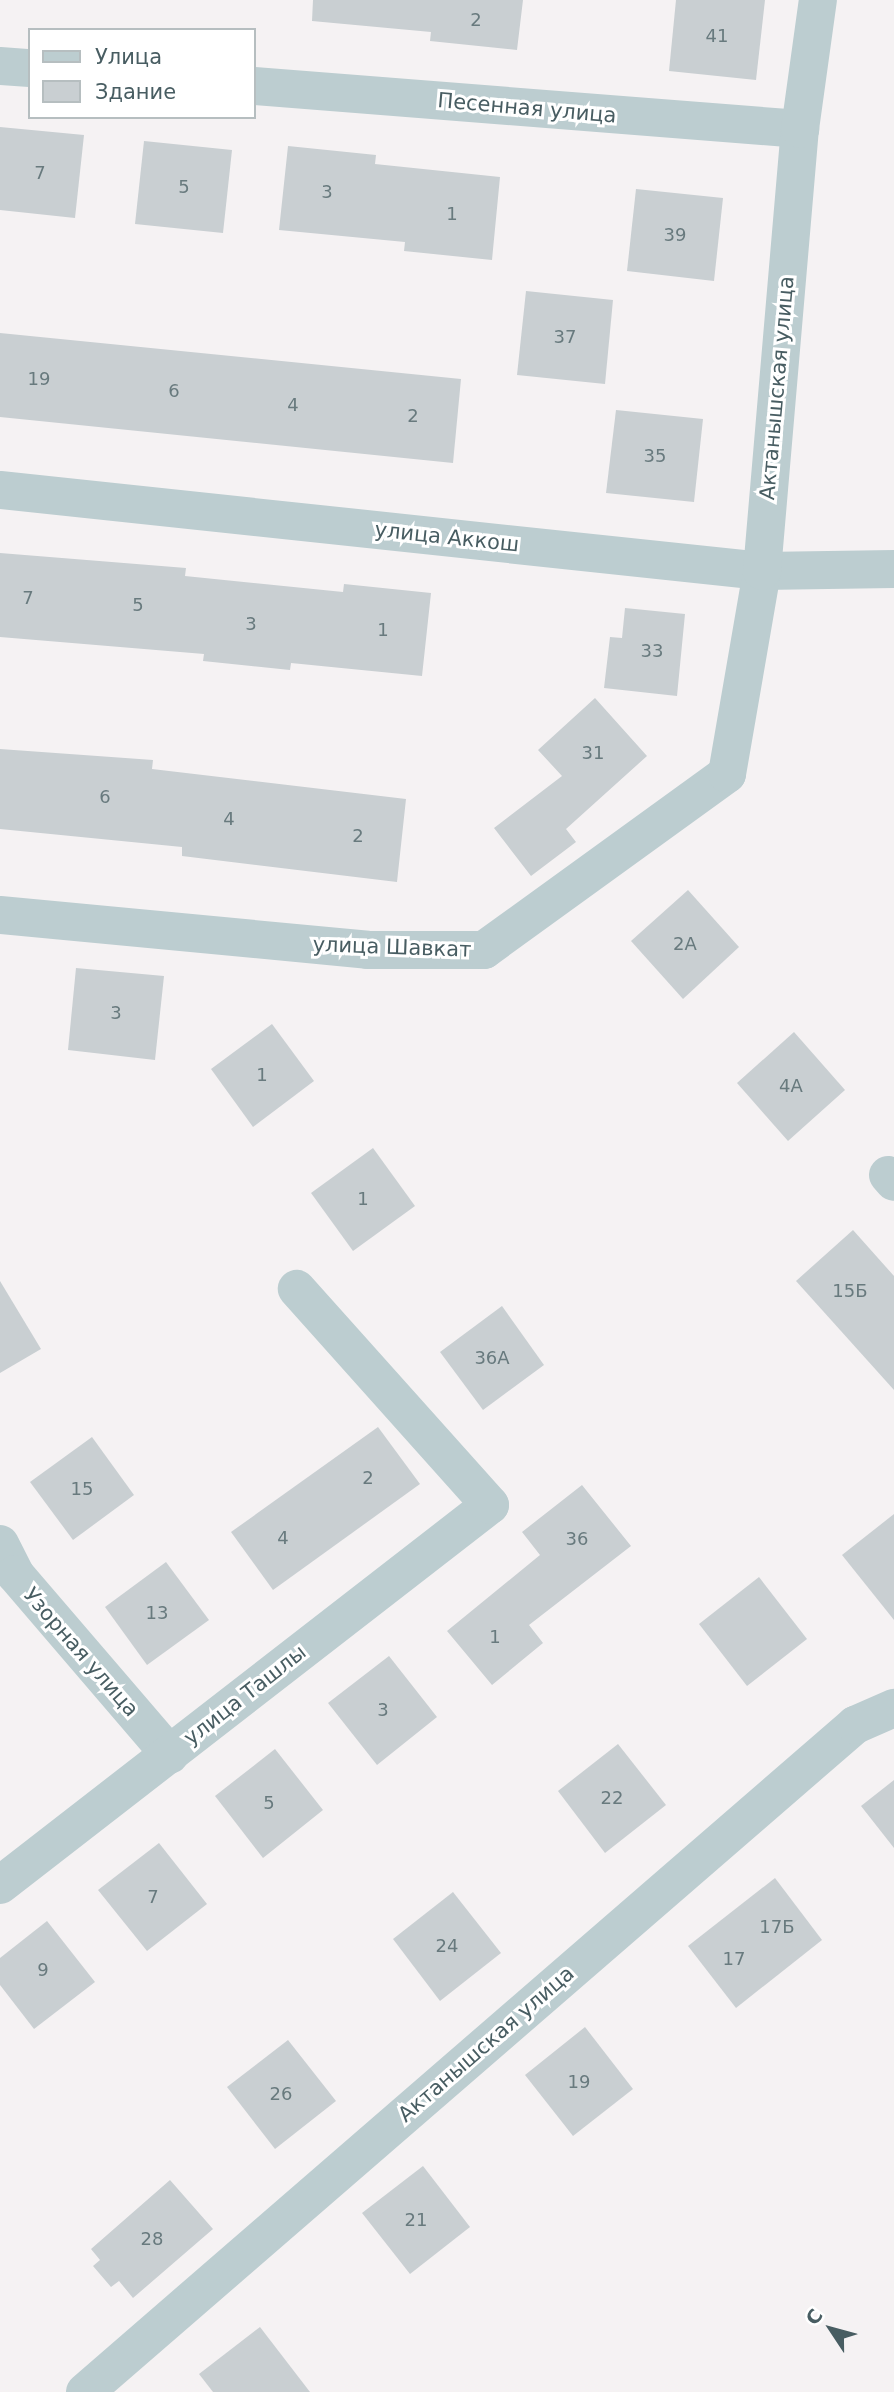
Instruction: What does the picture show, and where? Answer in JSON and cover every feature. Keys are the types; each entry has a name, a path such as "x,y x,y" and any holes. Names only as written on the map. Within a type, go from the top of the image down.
{"street":[{"name":"Актанышская улица","path":"727,774 762,570 800,129 818,0"},
{"path":"0,66 28,68"},
{"name":"Песенная улица","path":"256,86 800,129"},
{"name":"улица Аккош","path":"0,490 762,570 894,569"},
{"name":"улица Шавкат","path":"0,915 367,950 484,950 727,774"},
{"name":"улица Ташлы","path":"0,1885 490,1505 297,1289"},
{"name":"Узорная улица","path":"5,1566 170,1755"},
{"name":"Актанышская улица","path":"85,2392 855,1725 894,1707"}],"building":[{"path":"313,0 523,0 517,50 430,41 431,32 312,21"},
{"path":"676,0 765,0 756,80 669,71"},
{"path":"0,127 84,135 75,218 0,210"},
{"path":"144,141 232,150 223,233 135,224"},
{"path":"288,146 376,155 375,164 500,177 492,260 404,251 405,242 279,230"},
{"path":"636,189 723,198 714,281 627,271"},
{"path":"526,291 613,300 605,384 517,375"},
{"path":"0,333 461,379 453,463 0,417"},
{"path":"616,410 703,419 694,502 606,493"},
{"path":"0,553 186,568 185,576 343,592 344,584 431,593 422,676 291,663 290,670 203,661 204,654 0,637"},
{"path":"625,608 685,614 677,696 604,688 610,637 622,638"},
{"path":"595,698 647,756 566,829 576,842 531,876 494,828 562,776 538,750"},
{"path":"0,749 153,760 152,769 406,799 397,882 182,856 182,847 0,829"},
{"path":"688,890 739,947 683,999 631,941"},
{"path":"76,968 164,976 155,1060 68,1050"},
{"path":"272,1024 314,1081 253,1127 211,1069"},
{"path":"794,1032 845,1090 788,1141 737,1083"},
{"path":"373,1148 415,1206 353,1251 311,1193"},
{"path":"853,1230 894,1276 894,1390 796,1281"},
{"path":"0,1281 41,1349 0,1373"},
{"path":"502,1306 544,1365 483,1410 440,1352"},
{"path":"378,1427 420,1484 273,1590 231,1532"},
{"path":"92,1437 134,1495 73,1540 30,1482"},
{"path":"582,1485 631,1546 529,1625 543,1643 492,1685 447,1631 540,1555 522,1532"},
{"path":"894,1514 894,1620 842,1555"},
{"path":"166,1562 209,1620 147,1665 105,1607"},
{"path":"759,1577 807,1639 747,1686 699,1624"},
{"path":"389,1656 437,1717 377,1765 328,1703"},
{"path":"618,1744 666,1805 605,1853 558,1791"},
{"path":"275,1749 323,1810 263,1858 215,1796"},
{"path":"894,1780 894,1848 861,1806"},
{"path":"159,1843 207,1904 147,1951 98,1890"},
{"path":"775,1878 822,1940 736,2008 688,1946"},
{"path":"453,1892 501,1953 440,2001 393,1939"},
{"path":"47,1921 95,1982 34,2029 0,1985 0,1958"},
{"path":"585,2027 633,2089 573,2136 525,2075"},
{"path":"288,2040 336,2101 275,2149 227,2087"},
{"path":"423,2166 470,2227 410,2274 362,2213"},
{"path":"170,2180 213,2229 133,2298 119,2281 111,2287 93,2266 100,2260 91,2249"},
{"path":"260,2327 310,2392 213,2392 199,2374"}]}
